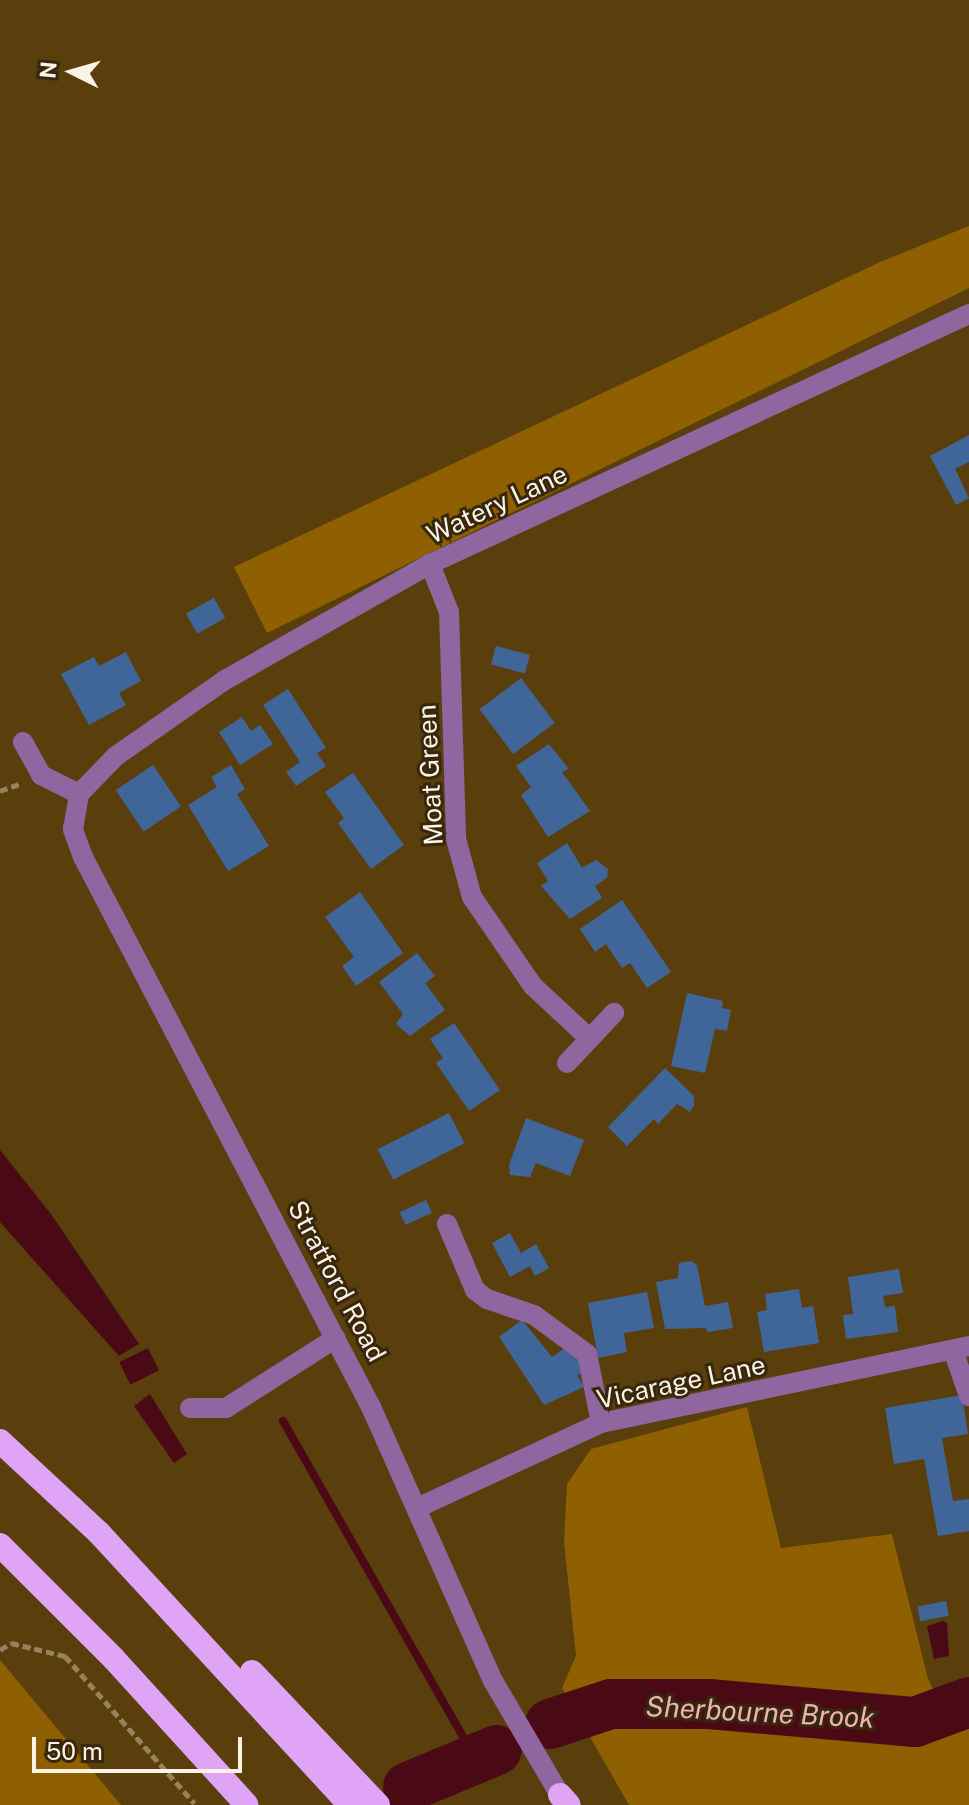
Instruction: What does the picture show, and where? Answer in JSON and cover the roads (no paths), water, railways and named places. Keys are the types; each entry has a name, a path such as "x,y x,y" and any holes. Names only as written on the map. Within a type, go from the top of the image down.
{"highway":[{"path":"0,1441 226,1647 378,1805"},
{"path":"99,1533 350,1805"},
{"path":"0,1545 114,1659 247,1805"}],"street":[{"name":"Watery Lane","path":"79,794 116,756 225,680 430,564 969,314"},
{"name":"Moat Green","path":"430,564 449,612 456,839 472,897 533,986 589,1038"},
{"path":"23,742 41,775 79,794"},
{"name":"Stratford Road","path":"79,794 73,829 83,857 336,1338 417,1508 493,1681 564,1802"},
{"path":"567,1063 614,1013"},
{"path":"447,1224 475,1290 487,1299 534,1315 587,1354 601,1423"},
{"path":"190,1408 226,1408 336,1338"},
{"path":"961,1348 969,1396"},
{"name":"Vicarage Lane","path":"417,1508 601,1423 961,1348"}],"waterway":[{"path":"283,1421 476,1759"},
{"name":"Sherbourne Brook","path":"550,1724 611,1704 709,1704 915,1722 969,1702"},
{"name":"Sherbourne Brook","path":"408,1787 497,1750"}]}
